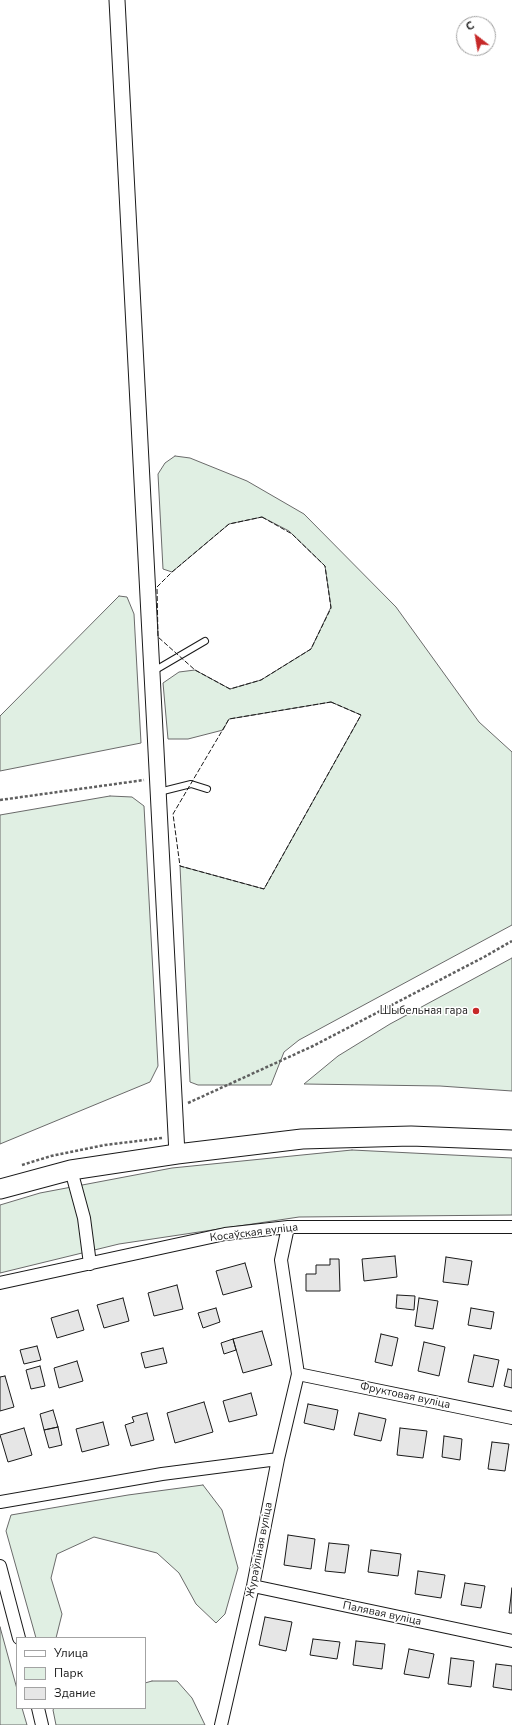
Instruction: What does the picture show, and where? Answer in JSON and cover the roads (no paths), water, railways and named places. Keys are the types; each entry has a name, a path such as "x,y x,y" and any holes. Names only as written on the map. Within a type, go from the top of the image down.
{"main road":[{"path":"0,1189 71,1170 177,1154 302,1140 411,1136 512,1140"}],"street":[{"path":"117,0 177,1154"},
{"path":"71,1170 84,1218 90,1264"},
{"path":"288,1227 281,1260 298,1374"},
{"name":"Косаўская вуліца","path":"0,1283 226,1234 288,1227 512,1227"},
{"name":"Фруктовая вуліца","path":"298,1374 512,1418"},
{"name":"Жураўліная вуліца","path":"221,1725 253,1586 278,1458 298,1374"},
{"path":"0,1502 162,1474 278,1458"},
{"path":"0,1566 19,1637"},
{"name":"Палявая вуліца","path":"253,1586 512,1641"},
{"path":"38,1709 42,1725"}],"lane":[{"path":"152,672 205,641"},
{"path":"159,785 191,784 207,789"}],"place":[{"name":"Шыбельная гара","path":"476,1011"}]}
